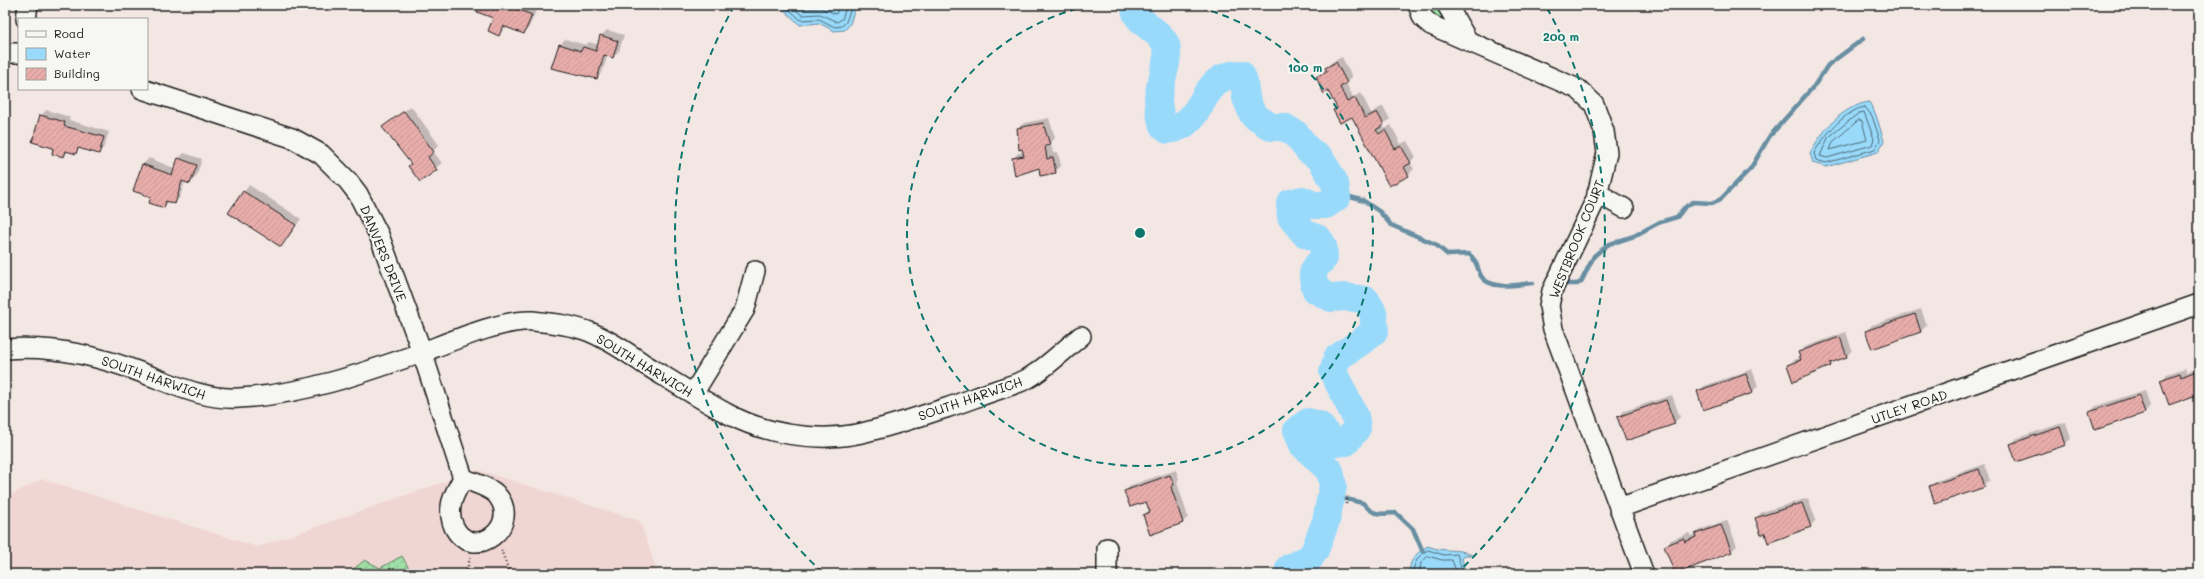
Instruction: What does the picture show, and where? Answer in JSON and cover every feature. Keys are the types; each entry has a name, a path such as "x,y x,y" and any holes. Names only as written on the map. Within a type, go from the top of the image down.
{"street":[{"path":"26,18 28,5"},
{"name":"WESTBROOK COURT","path":"1418,5 1423,18 1432,25 1578,89 1594,104 1604,131 1607,153 1597,193 1583,229 1562,268 1552,291 1549,306 1553,329 1644,574"},
{"path":"1447,5 1468,41"},
{"path":"5,53 18,53"},
{"name":"DANVERS DRIVE","path":"145,90 292,138 310,147 333,165 358,194 371,216 422,352 463,478"},
{"path":"1597,193 1624,208"},
{"path":"693,394 745,309 755,271"},
{"name":"UTLEY ROAD","path":"1619,508 2199,304"},
{"name":"SOUTH HARWICH","path":"5,349 26,347 59,349 111,362 202,396 236,399 307,389 360,374 472,333 502,326 528,321 560,324 588,331 609,342 693,394 732,416 765,429 792,435 825,436 856,435 960,403 1027,379 1081,336"},
{"path":"1107,548 1107,574"}],"path":[{"path":"967,5 968,9"},
{"path":"1346,504 1348,496"},
{"path":"499,544 510,574"},
{"path":"466,574 471,552"}],"shaded area":[{"path":"478,470 640,521 658,574 5,574 5,498 42,479 258,547"}],"green space":[{"path":"1427,5 1441,5 1455,28 1436,22"},
{"path":"402,556 412,574 347,574 365,560 380,568"}],"water":[{"path":"779,5 856,5 850,24 845,30 834,31 819,23 800,25"},
{"path":"1869,102 1876,115 1884,141 1878,152 1826,167 1813,163 1810,153 1820,136 1827,128 1842,114 1850,109 1859,104"},
{"path":"1428,546 1439,549 1461,551 1472,555 1465,555 1462,559 1466,574 1410,574 1410,565 1414,557"}],"building":[{"path":"480,5 507,5 532,15 524,34 503,26 499,36 488,31 493,18 477,12"},
{"path":"600,35 618,41 613,58 604,55 597,79 551,68 559,44 581,51 583,47 596,51"},
{"path":"1336,62 1347,83 1340,87 1347,102 1355,98 1365,118 1377,112 1384,125 1376,130 1379,134 1385,130 1395,149 1401,146 1411,163 1404,167 1409,176 1389,186 1352,117 1340,123 1333,110 1337,108 1328,91 1324,94 1316,77 1327,71 1325,68"},
{"path":"404,111 434,152 428,157 437,170 420,182 408,166 411,164 382,127"},
{"path":"40,115 65,122 64,126 104,137 99,154 78,148 76,154 66,151 64,157 52,154 53,148 32,142"},
{"path":"1043,123 1050,145 1045,146 1047,159 1053,157 1056,173 1040,176 1039,168 1015,176 1012,158 1024,156 1022,149 1019,150 1017,128"},
{"path":"178,158 197,165 190,184 182,181 175,204 166,201 164,208 149,203 151,197 133,191 142,164 172,175"},
{"path":"243,191 296,225 281,247 228,213"},
{"path":"1915,314 1921,332 1872,349 1865,331"},
{"path":"1840,337 1847,357 1830,363 1831,366 1793,382 1787,365 1801,360 1798,352"},
{"path":"2199,370 2199,394 2169,405 2160,380 2180,373 2181,377"},
{"path":"1746,374 1753,393 1703,410 1697,391"},
{"path":"2139,395 2145,413 2095,430 2089,412"},
{"path":"1666,400 1675,424 1626,441 1617,417"},
{"path":"2060,427 2066,445 2016,462 2010,444"},
{"path":"1979,469 1985,487 1935,504 1929,486"},
{"path":"1170,475 1174,485 1171,487 1183,523 1150,535 1143,515 1150,512 1146,502 1130,507 1124,491"},
{"path":"1802,503 1811,527 1768,543 1765,533 1761,535 1755,518"},
{"path":"1721,525 1732,552 1675,574 1664,546 1684,538 1685,542 1696,537 1695,534"}],"waterway":[{"path":"1135,5 1138,17 1163,39 1166,45 1166,63 1158,99 1163,126 1168,130 1178,128 1183,125 1191,118 1213,86 1229,75 1241,74 1244,81 1246,98 1253,115 1271,127 1284,127 1296,134 1308,150 1320,158 1335,183 1337,197 1326,205 1313,205 1302,200 1290,203 1291,217 1304,233 1319,239 1323,246 1324,258 1313,272 1313,280 1316,290 1331,298 1346,297 1366,300 1373,312 1375,330 1365,339 1337,358 1333,372 1355,416 1357,428 1346,442 1334,443 1319,425 1308,422 1297,430 1303,445 1330,471 1333,486 1326,521 1315,550 1310,558 1289,568 1289,574"},
{"path":"1566,284 1577,284 1581,282 1594,256 1607,245 1634,236 1660,222 1677,217 1684,208 1693,202 1712,203 1721,199 1751,168 1769,137 1814,86 1828,65 1863,39"},
{"path":"1337,193 1364,201 1380,212 1391,225 1435,244 1448,255 1469,254 1475,261 1481,276 1485,281 1491,284 1505,286 1533,283"},
{"path":"1333,496 1363,503 1370,510 1377,513 1396,513 1413,529 1423,552"}]}
